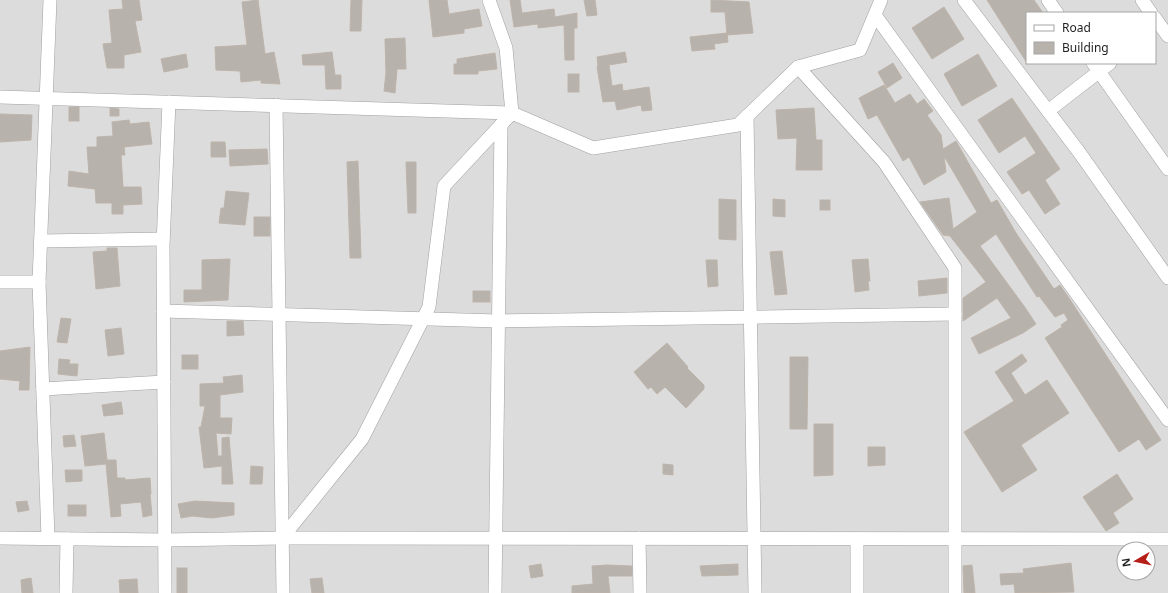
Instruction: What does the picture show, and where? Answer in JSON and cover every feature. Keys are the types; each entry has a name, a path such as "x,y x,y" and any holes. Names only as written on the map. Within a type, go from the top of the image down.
{"street":[{"path":"48,538 40,282 50,0"},
{"path":"489,0 506,48 512,114"},
{"path":"0,97 512,114 593,148 738,125 798,66 860,50 881,0"},
{"path":"964,0 1048,111 1168,278"},
{"path":"1048,0 1056,12"},
{"path":"1142,0 1150,12"},
{"path":"875,15 1168,420"},
{"path":"1156,24 1168,36"},
{"path":"1048,111 1096,67 1106,64"},
{"path":"798,66 884,162 955,268 955,593"},
{"path":"1096,67 1168,169"},
{"path":"165,593 163,239 169,102"},
{"path":"276,106 283,593"},
{"path":"282,538 362,439 424,319 429,307 444,186 512,114"},
{"path":"748,116 755,593"},
{"path":"495,593 501,125"},
{"path":"41,241 163,239"},
{"path":"0,282 40,282"},
{"path":"163,310 498,321 955,314"},
{"path":"43,389 164,382"},
{"path":"0,538 164,540 282,538 1168,539"},
{"path":"639,538 640,593"},
{"path":"66,593 67,539"},
{"path":"857,539 857,593"}],"shaded area":[{"path":"0,0 1168,0 1168,593 0,593"}],"building":[{"path":"122,0 139,0 142,20 135,21 141,52 124,55 124,68 107,68 103,44 112,43 109,10 123,9"},
{"path":"258,0 265,54 274,52 280,84 261,83 261,80 241,82 240,71 216,70 215,47 247,45 242,2"},
{"path":"351,0 362,0 361,31 350,31"},
{"path":"429,0 447,0 449,14 479,9 482,26 464,29 464,33 433,37"},
{"path":"510,0 520,0 522,13 554,9 555,17 577,13 577,28 574,28 574,60 565,60 564,25 538,28 538,24 514,27"},
{"path":"584,0 595,0 597,15 587,16"},
{"path":"711,0 749,2 753,33 727,35 725,12 711,12"},
{"path":"987,0 1034,0 1042,12 1026,12 1026,61"},
{"path":"944,7 964,39 932,59 912,28"},
{"path":"727,33 728,42 714,44 715,49 692,51 690,37"},
{"path":"405,38 406,69 397,69 395,93 384,91 386,73 385,39"},
{"path":"332,52 335,75 341,75 341,89 326,89 325,65 303,65 302,55"},
{"path":"625,52 627,62 609,65 612,86 622,84 623,91 649,87 652,110 642,111 641,105 617,110 615,101 603,102 597,67 597,57"},
{"path":"495,53 497,69 478,71 478,74 454,74 454,64 457,64 457,59"},
{"path":"186,54 188,67 164,72 161,59"},
{"path":"978,54 997,86 962,106 944,74"},
{"path":"893,63 902,78 887,88 878,72"},
{"path":"568,74 579,74 579,92 568,92"},
{"path":"884,85 895,103 910,94 917,104 924,99 933,111 927,115 941,135 943,149 956,141 991,203 997,200 1016,233 1054,289 1060,285 1161,440 1146,450 1139,439 1119,452 1045,338 1062,327 1061,325 1068,320 1064,313 1055,317 1039,296 1037,297 996,234 980,246 1036,324 1023,333 979,354 971,338 1011,318 997,298 963,321 963,298 986,282 950,236 943,235 920,202 949,198 953,229 977,212 944,156 946,172 924,185 909,157 903,161 877,115 868,119 859,98"},
{"path":"1012,98 1060,169 1045,180 1060,204 1045,214 1029,190 1022,194 1007,172 1036,153 1025,136 999,153 978,120"},
{"path":"69,107 79,107 79,121 69,121"},
{"path":"110,108 119,109 119,116 110,116"},
{"path":"814,108 816,140 822,140 822,170 796,170 797,138 778,139 776,110"},
{"path":"0,114 32,115 31,140 0,142"},
{"path":"129,120 130,124 149,122 152,144 124,147 125,155 121,155 123,187 141,187 142,204 123,205 123,214 112,214 112,203 96,203 95,189 68,186 69,171 89,174 87,147 97,147 97,137 113,136 112,122"},
{"path":"211,142 225,142 226,157 211,157"},
{"path":"267,149 268,164 230,166 229,150"},
{"path":"358,161 361,258 350,258 347,162"},
{"path":"406,162 416,162 416,213 408,213"},
{"path":"226,191 249,193 245,225 219,223 221,208 224,208"},
{"path":"719,199 736,200 736,240 719,239"},
{"path":"773,199 785,200 785,217 773,216"},
{"path":"820,200 830,200 830,210 820,210"},
{"path":"254,217 270,217 270,236 254,236"},
{"path":"107,248 117,248 120,286 96,289 93,252 107,251"},
{"path":"782,251 787,294 775,295 770,252"},
{"path":"230,259 228,300 184,302 184,290 202,290 202,260"},
{"path":"868,259 870,281 868,281 869,290 855,292 852,260"},
{"path":"706,260 717,260 718,286 708,287"},
{"path":"947,278 947,293 919,296 918,281"},
{"path":"473,291 490,291 490,302 473,302"},
{"path":"61,318 71,319 67,343 57,342"},
{"path":"227,321 243,321 244,335 227,336"},
{"path":"121,328 124,354 108,356 105,330"},
{"path":"667,343 688,367 687,368 704,385 704,389 686,408 665,387 657,394 651,387 648,389 634,372"},
{"path":"30,347 29,390 19,390 20,381 0,379 0,351"},
{"path":"1022,354 1027,361 1011,373 1025,395 1047,380 1069,413 1021,445 1037,470 1002,492 964,432 1014,401 995,372"},
{"path":"182,355 198,355 198,369 182,369"},
{"path":"790,357 808,357 807,429 790,429"},
{"path":"59,359 70,360 69,364 78,364 77,376 58,374"},
{"path":"242,375 243,392 220,395 220,418 232,418 231,434 216,433 218,456 222,456 222,438 229,437 233,484 222,484 222,466 204,468 199,427 201,427 205,406 200,406 200,384 224,383 223,377"},
{"path":"121,402 123,414 104,416 102,405"},
{"path":"814,424 833,424 833,475 814,476"},
{"path":"104,433 107,460 116,460 117,478 125,478 125,480 150,478 152,515 143,517 141,502 120,504 121,516 111,517 106,464 85,466 81,436"},
{"path":"74,435 76,446 64,447 63,436"},
{"path":"868,447 885,447 885,465 868,466"},
{"path":"663,464 673,465 673,475 663,474"},
{"path":"251,466 263,467 262,484 250,484"},
{"path":"65,470 82,470 82,481 66,482"},
{"path":"1117,474 1133,499 1113,513 1119,523 1106,531 1083,497"},
{"path":"27,501 29,510 18,512 16,502"},
{"path":"195,501 234,503 234,515 212,518 192,516 181,518 178,504"},
{"path":"68,505 86,505 86,516 68,516"},
{"path":"1071,563 1074,592 1015,593 1014,584 1001,585 1000,574 1024,573 1023,569"},
{"path":"541,564 543,576 531,578 529,566"},
{"path":"738,564 738,575 702,576 700,566"},
{"path":"972,565 975,593 964,593 963,566"},
{"path":"592,566 632,566 632,576 608,576 610,593 572,593 572,586 593,584"},
{"path":"177,568 187,568 187,593 177,593"},
{"path":"31,578 33,593 22,593 21,580"},
{"path":"322,578 324,593 312,593 310,579"},
{"path":"137,579 138,593 120,593 119,580"}]}
